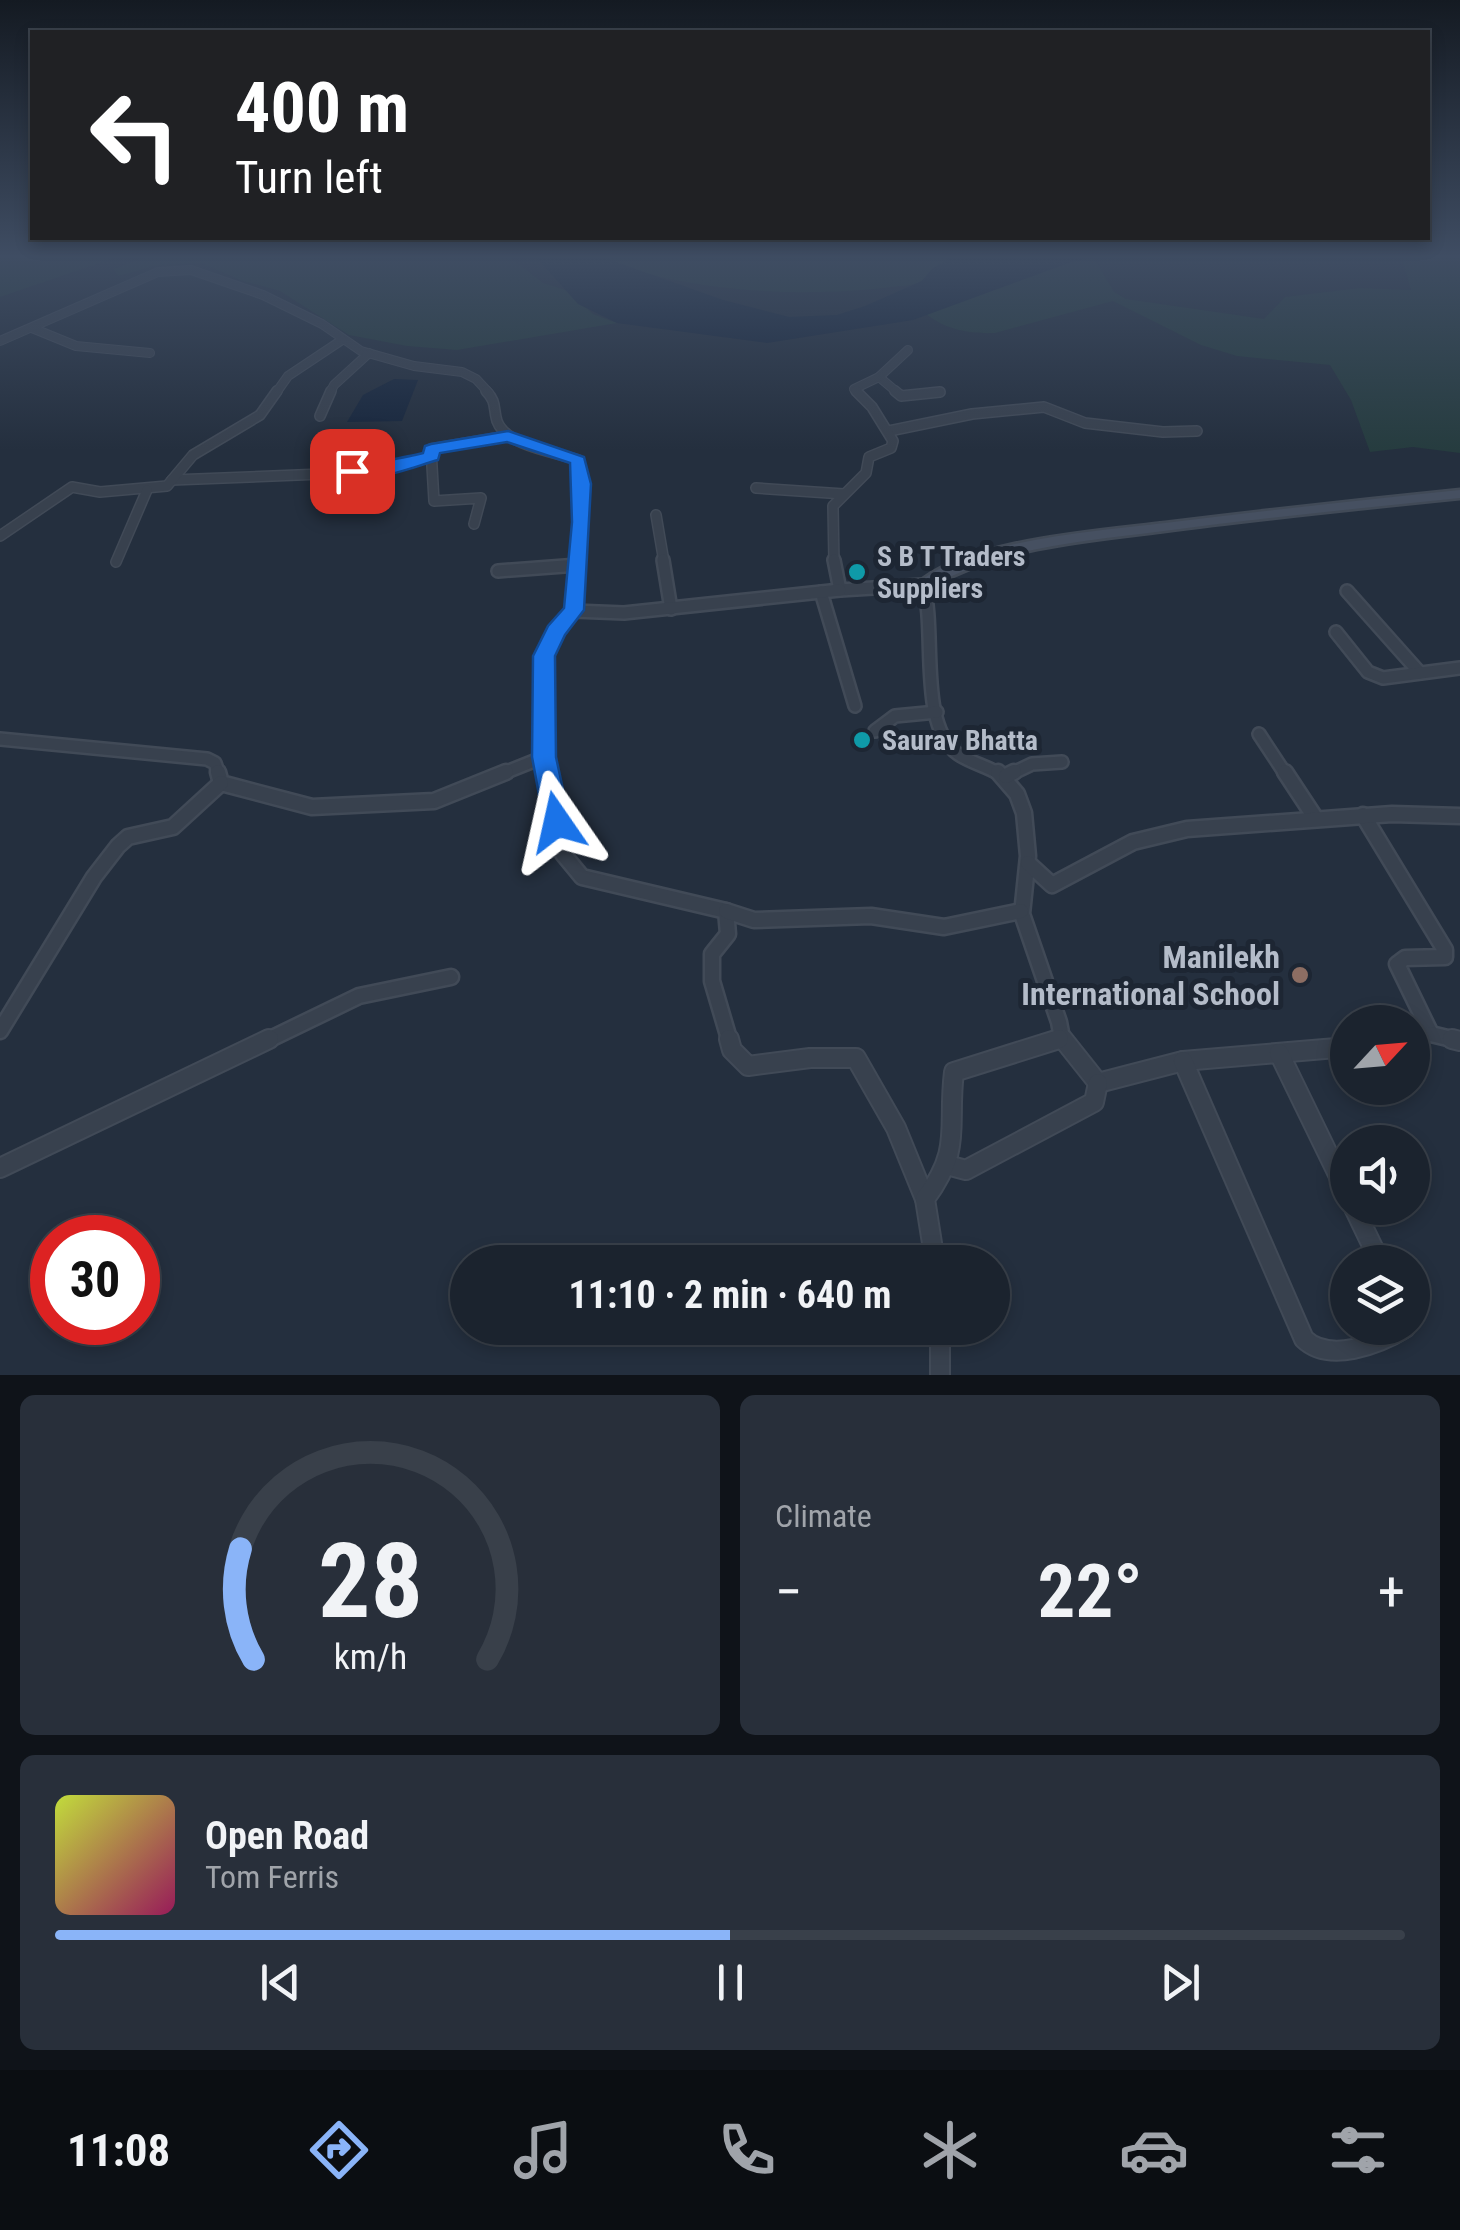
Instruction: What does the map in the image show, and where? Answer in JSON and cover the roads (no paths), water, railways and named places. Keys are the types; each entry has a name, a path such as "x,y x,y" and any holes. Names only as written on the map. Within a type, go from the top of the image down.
{"main road":[{"path":"922,585 957,564 997,550 1204,520 1460,494"}],"street":[{"path":"0,341 47,321"},
{"path":"316,321 370,354 414,366 462,372 476,379 492,397 496,419 508,436"},
{"path":"32,328 42,330 48,338 78,345 150,353"},
{"path":"0,536 72,487 100,492 167,486 193,455 260,414 288,376 342,340"},
{"path":"840,590 829,528 833,506 866,474 869,457 890,448 894,440 854,389 879,377 908,350"},
{"path":"320,416 334,385 370,354"},
{"path":"879,377 900,396 940,392"},
{"path":"889,432 972,414 1044,407 1085,422 1163,432 1197,431"},
{"path":"474,524 481,498 434,501 431,449 508,436 578,460 582,484 574,610 556,631 544,656 544,757 563,854 582,877 754,920 871,916 944,927 1021,910"},
{"path":"172,480 373,472 432,456"},
{"path":"366,498 373,472"},
{"path":"756,488 844,494"},
{"path":"116,563 147,490"},
{"path":"656,515 671,609"},
{"path":"498,571 578,565"},
{"path":"574,610 624,614 922,585 930,606 928,671 949,748 964,759 1006,776 1020,798 1026,822 1028,863 1021,910 1058,1010 1062,1038 1098,1083"},
{"path":"1347,591 1420,673"},
{"path":"820,592 855,706"},
{"path":"1336,632 1368,672 1383,678 1460,668"},
{"path":"875,730 895,716 937,712"},
{"path":"1260,734 1316,819"},
{"path":"0,739 207,760 215,764 221,783"},
{"path":"221,783 312,807 434,801 544,757"},
{"path":"1006,776 1032,764 1062,762"},
{"path":"0,1030 83,894 118,846 128,837 173,827 221,783"},
{"path":"1028,863 1052,886 1133,842 1187,829 1363,816 1460,816"},
{"path":"1363,816 1445,950 1445,957 1405,958 1397,964 1431,1034 1460,1041"},
{"path":"726,911 728,934 712,954 712,981 732,1050 748,1066 810,1058 856,1058 896,1128 926,1199 933,1245"},
{"path":"0,1168 359,996 451,978"},
{"path":"926,1199 948,1165 953,1140 948,1100 954,1072 1062,1038"},
{"path":"1098,1083 1182,1061 1330,1049"},
{"path":"1279,1053 1330,1157"},
{"path":"1182,1061 1304,1339 1314,1349 1326,1352 1355,1345"},
{"path":"948,1165 966,1170 1094,1102 1098,1083"},
{"path":"941,1345 942,1374"}],"water":[{"path":"613,321 906,321 767,343"},
{"path":"394,379 418,380 402,421 347,422 363,395"}],"place":[{"name":"S B T Traders Suppliers","path":"857,572"},
{"name":"Saurav Bhatta","path":"862,740"},
{"name":"Manilekh International School","path":"1300,975"}]}
